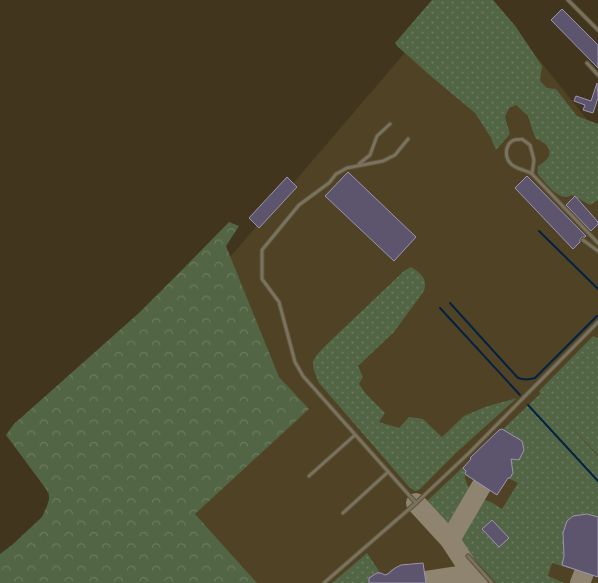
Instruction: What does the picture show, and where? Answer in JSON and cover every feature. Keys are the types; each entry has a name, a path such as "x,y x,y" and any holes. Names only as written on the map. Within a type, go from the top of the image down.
{"lane":[{"path":"568,0 598,30"},
{"path":"587,63 598,76"},
{"path":"357,166 370,156 378,136 390,124"},
{"path":"408,140 395,155 383,161 347,168 336,174 329,183 299,205 262,250 262,279 279,302 295,362 303,376 416,502"},
{"path":"532,174 534,160 530,145 522,140 514,140 508,146 506,154 510,163 532,174 598,243"},
{"path":"583,240 598,251"},
{"path":"324,583 470,452 598,322"},
{"path":"309,476 355,435"},
{"path":"343,513 388,472"},
{"path":"468,556 492,583"}],"shaded area":[{"path":"450,0 491,0 598,133 598,583 0,583 0,572 58,520 24,434 231,256"}],"green space":[{"path":"432,0 493,0 516,27 542,66 540,81 547,88 556,89 577,116 598,124 598,200 590,205 572,195 564,197 552,190 538,175 538,166 548,158 549,149 545,144 536,139 528,116 516,105 509,108 505,117 510,134 496,150 491,138 475,113 397,46 395,43"},
{"path":"229,222 239,226 226,246 279,377 309,409 195,514 257,583 0,583 0,554 42,517 49,499 49,493 6,435 14,424 140,312"},
{"path":"411,267 423,277 425,283 424,291 394,332 358,366 363,377 359,384 385,413 379,422 399,428 409,417 423,419 442,437 464,416 485,407 517,398 457,452 419,490 415,491 410,488 319,383 313,366 314,359 326,345 404,271"},
{"path":"593,336 598,338 598,455 568,424 598,456 598,577 552,563 548,576 564,583 496,583 464,548 461,532 477,504 486,500 502,509 518,483 508,478 497,495 465,475 471,493 456,517 443,525 424,504 540,394 539,391"},
{"path":"367,553 383,577 392,569 416,565 420,583 332,583"}],"building":[{"path":"562,9 598,45 598,68 551,20"},
{"path":"597,83 598,98 593,113 583,110 585,105 574,101 576,96 591,101"},
{"path":"348,172 416,237 394,261 325,196"},
{"path":"527,176 586,236 581,238 580,242 573,249 515,188"},
{"path":"287,177 297,187 259,228 249,218"},
{"path":"575,196 598,222 591,231 566,205"},
{"path":"502,429 522,441 524,450 519,460 511,459 513,473 497,495 465,474 466,471 463,468 470,458"},
{"path":"587,514 598,517 598,577 562,565 564,556 563,533 567,521 573,516"},
{"path":"492,520 509,538 499,547 482,529"},
{"path":"423,563 426,583 369,583 369,578 377,573 385,575 401,565"}],"waterway":[{"path":"539,231 598,289"},
{"path":"450,303 518,378 524,379 535,378 597,316"},
{"path":"440,308 520,395"},
{"path":"528,405 598,481"}],"taxiway":[{"path":"450,540 482,485"},
{"path":"416,503 450,540 478,583"},
{"path":"580,583 584,573"},
{"path":"426,581 472,574"}]}
